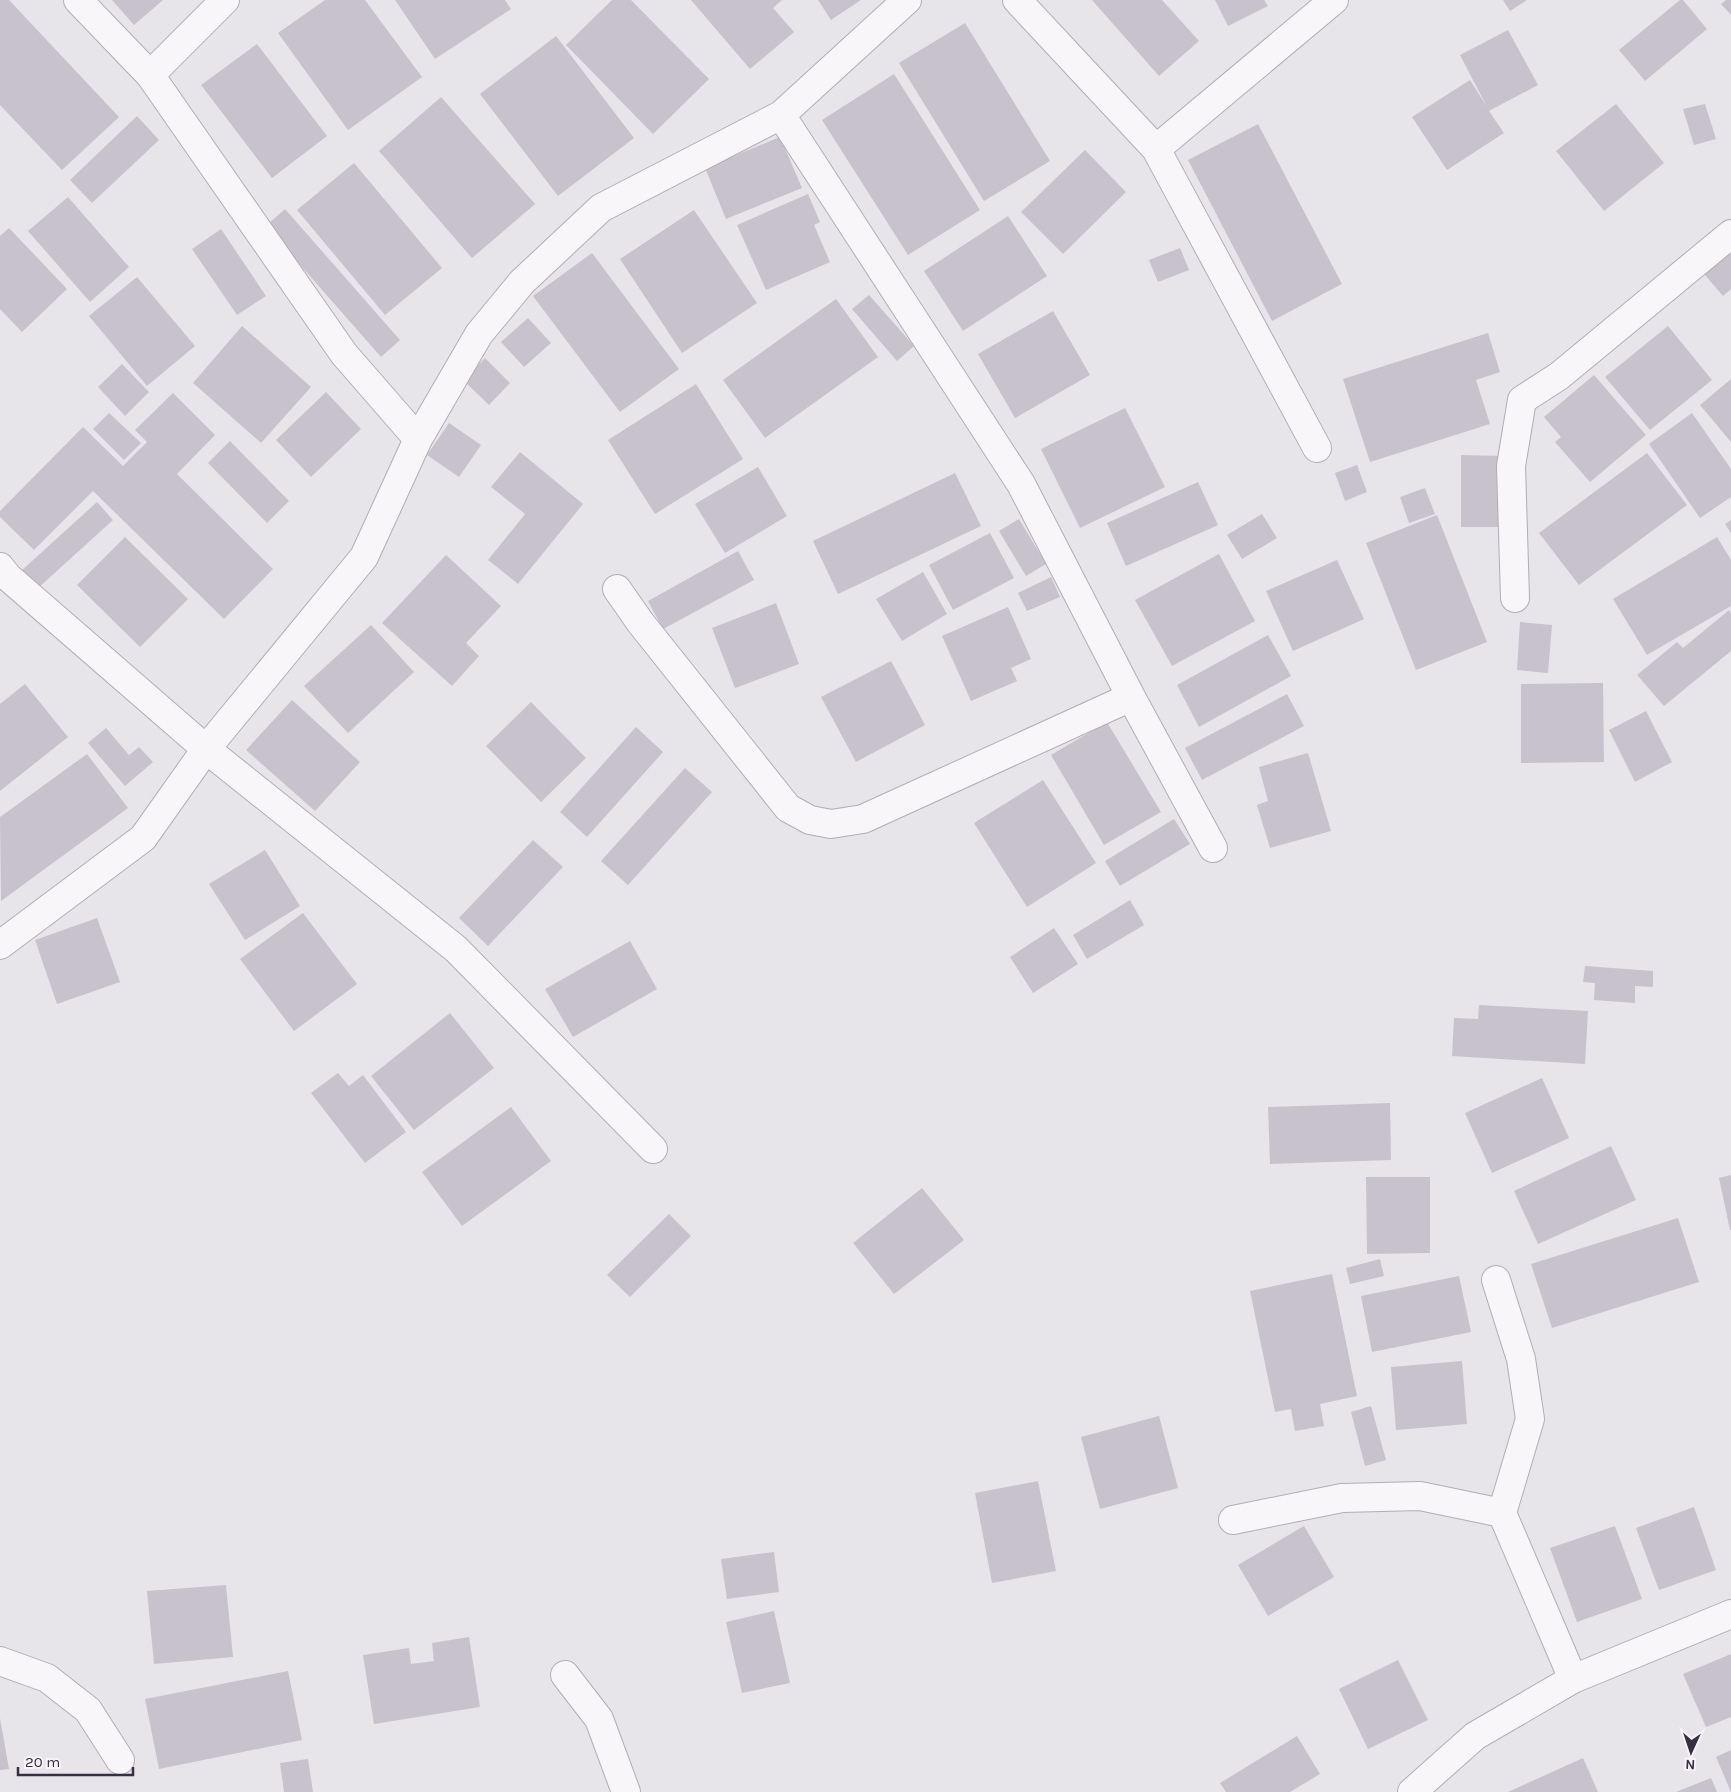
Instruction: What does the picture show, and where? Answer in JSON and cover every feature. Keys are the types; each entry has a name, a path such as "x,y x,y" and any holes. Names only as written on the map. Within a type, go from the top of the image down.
{"street":[{"path":"78,0 150,75 344,354 418,439"},
{"path":"150,75 225,0"},
{"path":"0,945 143,838 206,749 364,557 418,439 479,334 522,282 601,208 781,115 907,0"},
{"path":"1017,0 1156,149 1317,448"},
{"path":"1156,149 1334,0"},
{"path":"781,115 1021,484 1131,698 1214,848"},
{"path":"1515,598 1511,466 1522,400 1560,376 1731,234"},
{"path":"0,567 8,577 206,749 456,949 653,1149"},
{"path":"617,589 640,622 788,808 810,820 832,824 863,818 1131,698"},
{"path":"1496,1280 1521,1359 1530,1419 1502,1513 1573,1679"},
{"path":"1232,1520 1342,1498 1361,1497 1420,1496 1502,1513"},
{"path":"1412,1792 1475,1736 1573,1679 1731,1614"},
{"path":"0,1661 47,1678 88,1710 120,1760"},
{"path":"565,1675 599,1719 626,1792"}],"building":[{"path":"0,0 9,0 119,117 62,170 0,105"},
{"path":"112,0 163,0 134,25"},
{"path":"325,0 365,0 422,77 348,130 278,33"},
{"path":"395,0 505,0 511,9 435,59"},
{"path":"612,0 631,0 709,79 653,134 566,45"},
{"path":"691,0 782,0 773,8 794,32 750,69"},
{"path":"818,0 861,0 831,20"},
{"path":"1092,0 1162,0 1199,41 1159,76"},
{"path":"1215,0 1264,0 1268,6 1228,26"},
{"path":"1503,0 1527,0 1510,11"},
{"path":"1680,0 1683,0 1707,29 1645,81 1619,50"},
{"path":"1726,0 1731,0 1731,15 1721,4"},
{"path":"965,23 1050,161 984,201 899,63"},
{"path":"1508,30 1538,85 1489,111 1504,133 1447,170 1412,117 1470,80 1487,107 1460,55"},
{"path":"556,36 634,138 558,196 480,94"},
{"path":"257,44 327,136 272,178 201,85"},
{"path":"894,74 980,210 908,255 822,120"},
{"path":"441,97 535,204 472,258 379,151"},
{"path":"1616,104 1664,163 1604,211 1556,151"},
{"path":"1705,104 1716,139 1694,145 1683,109"},
{"path":"137,116 159,140 92,203 70,180"},
{"path":"1258,124 1342,284 1272,321 1188,160"},
{"path":"780,137 802,188 726,219 705,168"},
{"path":"1085,150 1126,192 1063,254 1021,212"},
{"path":"354,163 442,268 385,315 297,210"},
{"path":"808,194 820,222 814,225 830,262 766,290 737,225"},
{"path":"68,197 129,267 90,302 28,231"},
{"path":"285,209 400,340 381,357 266,226"},
{"path":"694,210 757,303 682,353 620,259"},
{"path":"1008,216 1047,276 963,331 924,271"},
{"path":"9,228 67,289 22,332 0,309 0,236"},
{"path":"221,229 266,296 237,315 192,249"},
{"path":"1731,241 1731,289 1723,296 1699,268"},
{"path":"1180,248 1189,270 1158,282 1149,260"},
{"path":"592,253 679,369 620,412 533,296"},
{"path":"137,277 195,346 147,386 89,316"},
{"path":"869,295 914,346 897,361 852,309"},
{"path":"836,299 878,357 765,438 723,380"},
{"path":"1053,311 1090,375 1015,418 978,354"},
{"path":"528,318 551,343 524,367 501,342"},
{"path":"242,326 311,387 261,443 193,383"},
{"path":"1668,326 1712,380 1650,430 1605,377"},
{"path":"1488,333 1500,372 1476,380 1490,424 1370,462 1343,379"},
{"path":"485,358 510,383 489,405 463,380"},
{"path":"122,364 149,392 125,416 98,387"},
{"path":"1594,375 1646,435 1590,482 1555,442 1561,437 1544,417"},
{"path":"1731,379 1731,442 1700,405"},
{"path":"696,384 743,459 655,514 608,440"},
{"path":"326,392 361,429 311,477 276,440"},
{"path":"173,393 215,435 177,474 273,569 224,619 93,491 34,550 0,517 0,511 83,427 123,466 147,442 135,430"},
{"path":"1125,408 1165,487 1080,528 1041,449"},
{"path":"109,413 141,443 124,460 93,429"},
{"path":"1692,413 1731,469 1731,497 1700,518 1649,444"},
{"path":"449,423 481,445 459,477 427,455"},
{"path":"230,441 289,501 267,523 208,463"},
{"path":"520,452 583,504 518,584 488,560 525,514 491,487"},
{"path":"1647,453 1687,505 1579,585 1539,533"},
{"path":"1461,455 1503,456 1502,527 1461,527"},
{"path":"1357,465 1367,492 1345,501 1335,473"},
{"path":"758,467 787,516 725,553 695,504"},
{"path":"955,473 981,526 838,594 813,541"},
{"path":"1198,482 1218,525 1126,566 1107,523"},
{"path":"1425,488 1435,514 1409,523 1400,497"},
{"path":"97,502 113,520 37,589 21,571"},
{"path":"1262,514 1277,538 1242,559 1227,535"},
{"path":"1437,515 1487,642 1416,670 1366,543"},
{"path":"1019,519 1046,564 1026,576 999,531"},
{"path":"1731,520 1731,533 1725,524"},
{"path":"990,533 1014,578 953,610 929,565"},
{"path":"125,537 188,599 140,647 77,585"},
{"path":"1717,537 1731,560 1731,606 1647,655 1613,599"},
{"path":"738,551 754,580 663,629 648,601"},
{"path":"1219,554 1255,621 1172,666 1135,600"},
{"path":"446,555 501,606 466,643 479,656 452,686 382,623"},
{"path":"1337,560 1364,619 1293,651 1266,591"},
{"path":"923,572 947,614 902,641 876,599"},
{"path":"1051,577 1060,597 1027,611 1018,593"},
{"path":"776,603 799,664 735,688 712,628"},
{"path":"1008,607 1031,659 1011,668 1017,681 971,701 942,636"},
{"path":"1729,610 1731,613 1731,651 1664,706 1637,675 1677,642 1683,648"},
{"path":"1520,622 1552,625 1548,673 1517,670"},
{"path":"371,625 414,672 348,733 304,686"},
{"path":"1268,635 1291,676 1199,727 1177,685"},
{"path":"891,661 925,725 856,762 821,697"},
{"path":"1603,683 1604,762 1521,763 1521,684"},
{"path":"25,684 68,737 0,791 0,704"},
{"path":"1287,694 1304,726 1202,780 1185,748"},
{"path":"292,700 360,762 315,811 246,750"},
{"path":"531,702 586,758 541,802 486,746"},
{"path":"1646,711 1672,762 1635,782 1609,730"},
{"path":"1107,722 1161,812 1104,845 1051,755"},
{"path":"636,727 663,752 587,837 560,812"},
{"path":"106,728 129,755 139,747 153,762 125,786 88,743"},
{"path":"1308,753 1331,831 1270,848 1257,805 1268,801 1259,767"},
{"path":"87,754 128,808 1,901 0,817"},
{"path":"685,768 712,792 628,885 601,861"},
{"path":"1043,780 1096,863 1027,907 974,823"},
{"path":"1174,819 1190,844 1120,886 1105,861"},
{"path":"533,840 563,867 488,946 459,918"},
{"path":"265,850 300,906 245,940 209,884"},
{"path":"1130,900 1144,925 1087,959 1073,935"},
{"path":"303,913 357,984 294,1031 240,959"},
{"path":"97,918 120,982 57,1004 35,940"},
{"path":"1054,928 1078,964 1033,993 1010,957"},
{"path":"630,941 657,989 573,1037 545,989"},
{"path":"1585,966 1653,971 1653,987 1635,986 1635,1003 1594,1000 1595,983 1583,982"},
{"path":"1479,1005 1588,1011 1585,1064 1452,1056 1454,1018 1478,1019"},
{"path":"450,1013 494,1068 414,1130 371,1076"},
{"path":"338,1073 349,1086 363,1075 406,1132 365,1163 311,1093"},
{"path":"1542,1078 1569,1138 1492,1173 1465,1113"},
{"path":"1390,1103 1391,1160 1270,1164 1268,1107"},
{"path":"511,1107 551,1161 462,1226 422,1172"},
{"path":"1611,1146 1636,1200 1538,1244 1514,1191"},
{"path":"1731,1175 1731,1230 1730,1230 1719,1178"},
{"path":"1366,1177 1430,1177 1430,1253 1367,1254"},
{"path":"922,1188 964,1240 894,1294 853,1243"},
{"path":"669,1214 691,1236 630,1297 607,1275"},
{"path":"1678,1218 1699,1282 1552,1328 1531,1264"},
{"path":"1380,1259 1384,1276 1350,1284 1346,1268"},
{"path":"1332,1274 1357,1396 1320,1404 1324,1426 1295,1431 1291,1409 1275,1412 1250,1291"},
{"path":"1459,1276 1471,1332 1372,1352 1361,1296"},
{"path":"1462,1361 1467,1424 1396,1430 1391,1367"},
{"path":"1371,1406 1386,1460 1365,1466 1351,1412"},
{"path":"1159,1416 1178,1488 1100,1509 1081,1437"},
{"path":"1038,1481 1056,1571 992,1583 975,1493"},
{"path":"1694,1507 1716,1570 1659,1590 1636,1528"},
{"path":"1304,1526 1334,1577 1268,1616 1238,1565"},
{"path":"1615,1526 1642,1599 1577,1622 1550,1548"},
{"path":"774,1552 779,1592 727,1599 721,1559"},
{"path":"226,1585 233,1657 154,1664 147,1591"},
{"path":"774,1611 790,1683 742,1693 726,1622"},
{"path":"469,1637 480,1707 374,1724 363,1655 409,1648 411,1664 434,1661 432,1643"},
{"path":"1731,1654 1731,1717 1706,1727 1683,1674"},
{"path":"1398,1660 1428,1720 1368,1749 1339,1689"},
{"path":"288,1671 302,1740 159,1769 145,1699"},
{"path":"0,1718 9,1769 0,1770"},
{"path":"1297,1736 1320,1774 1290,1792 1226,1792 1220,1783"},
{"path":"1731,1750 1731,1792 1716,1757"},
{"path":"1583,1758 1598,1792 1508,1792"},
{"path":"308,1759 313,1792 284,1792 280,1763"},
{"path":"1711,1778 1717,1792 1676,1792"}]}
